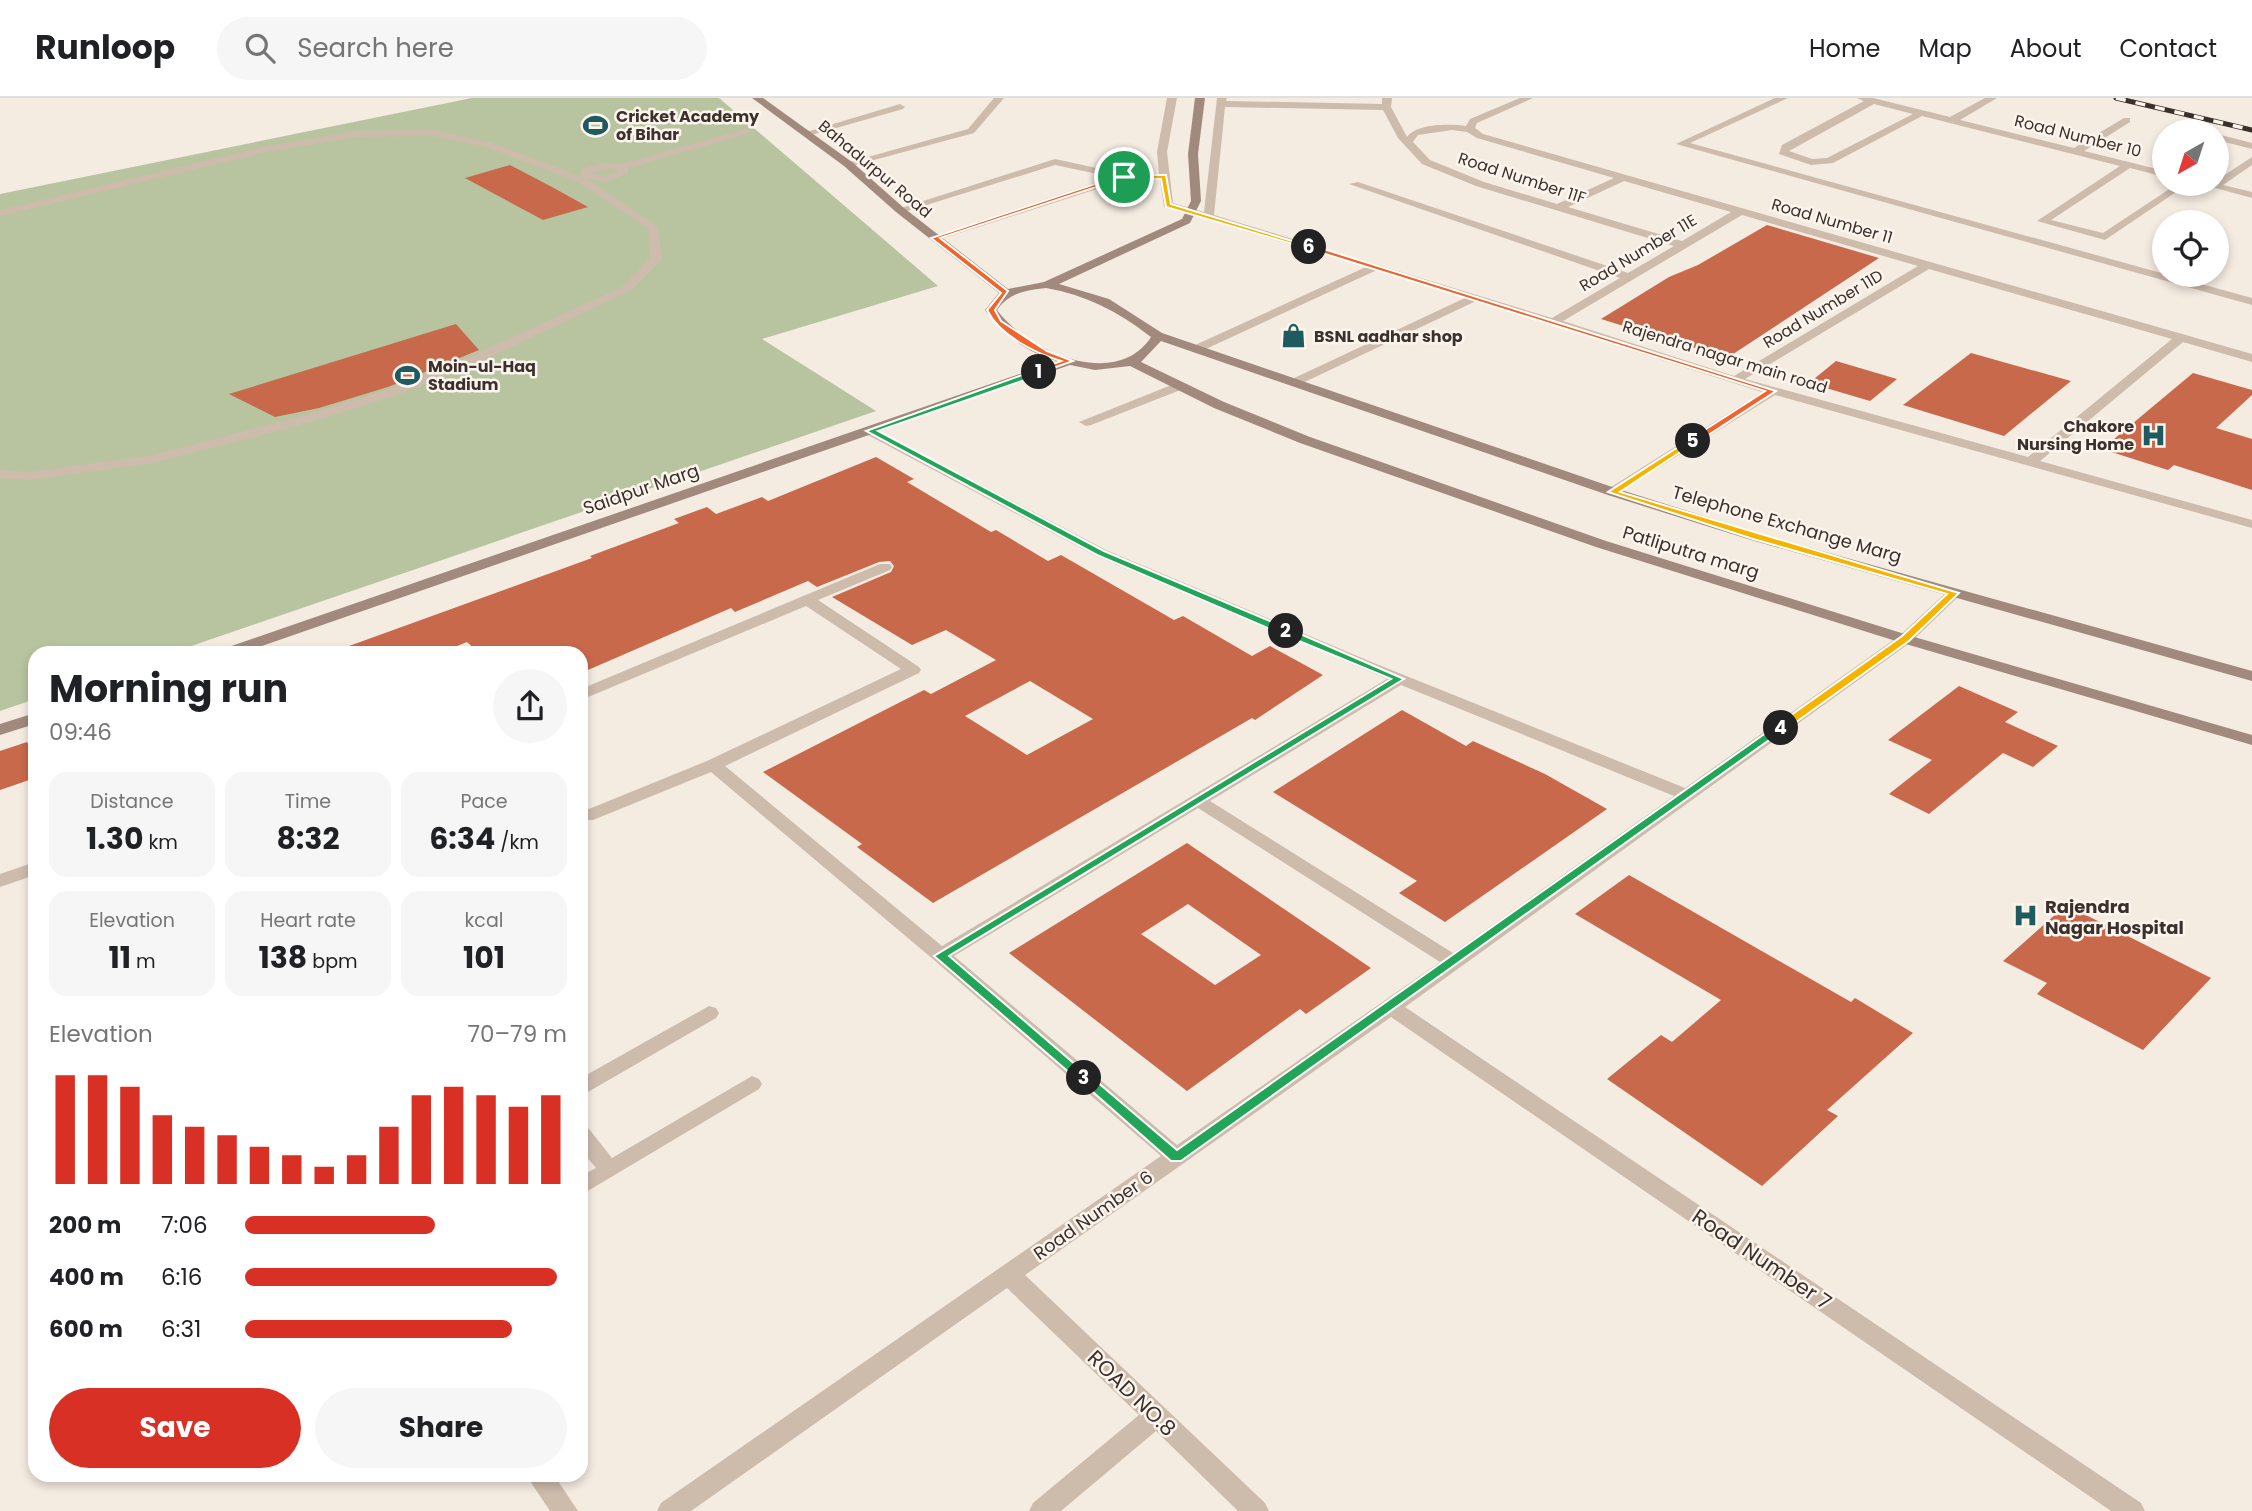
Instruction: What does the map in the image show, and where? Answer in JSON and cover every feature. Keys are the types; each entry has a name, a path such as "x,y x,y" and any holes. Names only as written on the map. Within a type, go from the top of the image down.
{"main road":[{"name":"Bahadurpur Road","path":"757,98 848,164 934,238 1005,292"},
{"path":"1046,285 1177,227 1193,211 1193,154 1200,98"},
{"path":"1084,268 1090,293"},
{"path":"1046,285 1090,293 1129,313 1158,336 1151,347 1131,362 1108,365 1069,361 1044,353 998,322 991,310 1005,292 1025,286 1046,285"},
{"name":"Telephone Exchange Marg","path":"1158,336 1613,492 1756,537 2252,676"},
{"name":"Saidpur Marg","path":"246,646 1069,361"},
{"name":"Patliputra marg","path":"1131,362 1219,405 1305,440 1601,544 1905,639 2252,740"},
{"path":"0,730 28,720"}],"street":[{"path":"848,164 971,131 999,98"},
{"path":"1172,98 1162,152 1168,205 1193,211"},
{"path":"1407,143 1415,133 1452,127 1470,129 1473,121 1528,98"},
{"path":"1783,98 1681,144 2252,302"},
{"path":"1952,120 1992,98"},
{"path":"1867,99 1785,147 1783,152 1811,162 1829,161 1921,113"},
{"name":"Road Number 10","path":"1867,99 2152,171"},
{"path":"1209,218 1221,101 1387,103"},
{"name":"Road Number 11F","path":"1387,103 1401,136 1426,162 1480,184 1683,245"},
{"path":"808,133 901,107"},
{"path":"2076,151 2127,120"},
{"name":"Road Number 11","path":"1470,129 1480,136 2252,358"},
{"path":"0,214 267,149 357,134 432,133 459,138 486,144 584,178 598,179 617,177 624,172 621,167 745,132"},
{"path":"2230,140 2252,146"},
{"path":"2230,173 2252,160"},
{"path":"900,210 1055,162 1124,177 1164,177"},
{"path":"2128,165 2042,221 2105,237 2165,196"},
{"path":"934,238 1124,177"},
{"path":"1559,208 1624,177"},
{"path":"0,474 30,476 153,459 307,419 393,392 469,362 626,289 656,259 653,226 584,178"},
{"path":"1354,184 1629,277"},
{"path":"2230,190 2252,195"},
{"name":"Rajendra nagar main road","path":"1193,211 1772,391 2252,524"},
{"name":"Road Number 11E","path":"1552,323 1740,211"},
{"name":"Road Number 11D","path":"1735,380 1927,265"},
{"path":"1198,349 1376,266"},
{"path":"1294,383 1474,298"},
{"path":"2029,463 2182,338"},
{"path":"1086,422 1179,386"},
{"path":"1613,492 1772,391"},
{"path":"871,431 1101,553 1399,679 1687,794"},
{"path":"588,692 885,567"},
{"name":"Road Number 6","path":"670,1511 1454,962 1905,639 1954,593"},
{"path":"588,813 713,765 913,670 806,599"},
{"path":"941,956 1399,679"},
{"path":"713,765 1176,1157"},
{"path":"1198,800 1454,962"},
{"path":"0,881 28,871"},
{"name":"Road Number 7","path":"1391,1007 2132,1511"},
{"path":"588,1084 709,1013"},
{"path":"588,1183 752,1084"},
{"path":"588,1143 610,1170"},
{"name":"ROAD NO.8","path":"1008,1274 1256,1511"},
{"path":"1042,1511 1156,1416"},
{"path":"544,1482 565,1511"}],"green space":[{"name":"Moin-ul-Haq Stadium","path":"472,98 719,98 938,286 762,339 876,411 191,646 28,646 28,701 0,711 0,194"}],"building":[{"path":"510,165 588,207 543,220 465,178"},
{"path":"1767,225 1879,258 1727,358 1601,319 1669,277 1698,265"},
{"path":"456,324 479,350 388,387 319,408 275,417 229,394"},
{"path":"1971,353 2071,381 2004,436 1903,405"},
{"path":"1836,361 1897,379 1870,401 1809,383"},
{"path":"2193,373 2252,390 2252,395 2216,428 2252,439 2252,490 2174,465 2168,470 2102,449"},
{"path":"876,457 914,479 907,482 991,532 996,530 1048,561 1061,555 1174,620 1183,616 1252,656 1270,646 1323,675 1255,720 1252,718 933,903 857,847 862,844 763,772 924,690 931,694 996,660 946,630 912,645 832,597 891,572 894,566 890,561 879,562 817,587 808,581 735,612 731,608 588,670 588,646 471,646 467,642 457,646 349,646 592,558 590,556 679,523 674,519 707,507 716,514 762,497 768,501","holes":["1030,681 1093,719 1027,755 965,716"]},
{"path":"1959,686 2018,712 2005,722 2058,746 2033,767 2003,753 1929,814 1889,794 1932,760 1888,740"},
{"path":"1402,710 1466,746 1473,741 1545,774 1607,809 1445,922 1399,893 1417,881 1273,792"},
{"path":"27,742 28,780 0,790 0,751"},
{"path":"1187,843 1371,968 1306,1014 1300,1009 1187,1091 1009,953","holes":["1188,904 1261,955 1215,985 1141,934"]},
{"path":"1629,875 1851,1002 1855,998 1913,1033 1827,1110 1838,1116 1762,1186 1607,1079 1661,1035 1672,1042 1721,1000 1575,914"},
{"path":"2066,905 2211,978 2143,1050 2037,994 2047,983 2003,961"}],"railway":[{"path":"2116,98 2252,130"}],"place":[{"name":"Cricket Academy of Bihar","path":"596,125"},
{"name":"BSNL aadhar shop","path":"1294,336"},
{"name":"Moin-ul-Haq Stadium","path":"408,375"},
{"name":"Chakore Nursing Home","path":"2154,435"},
{"name":"Rajendra Nagar Hospital","path":"2025,916"}],"route":[{"path":"1124,177 1164,177 1168,205 1191,213 1376,266 1772,391 1613,492 1756,537 1954,593 1905,639 1391,1007 1176,1157 941,956 1399,679 1101,553 871,431 1069,361 1044,353 1016,337 998,322 991,310 1005,292 934,238 1124,177"}]}
